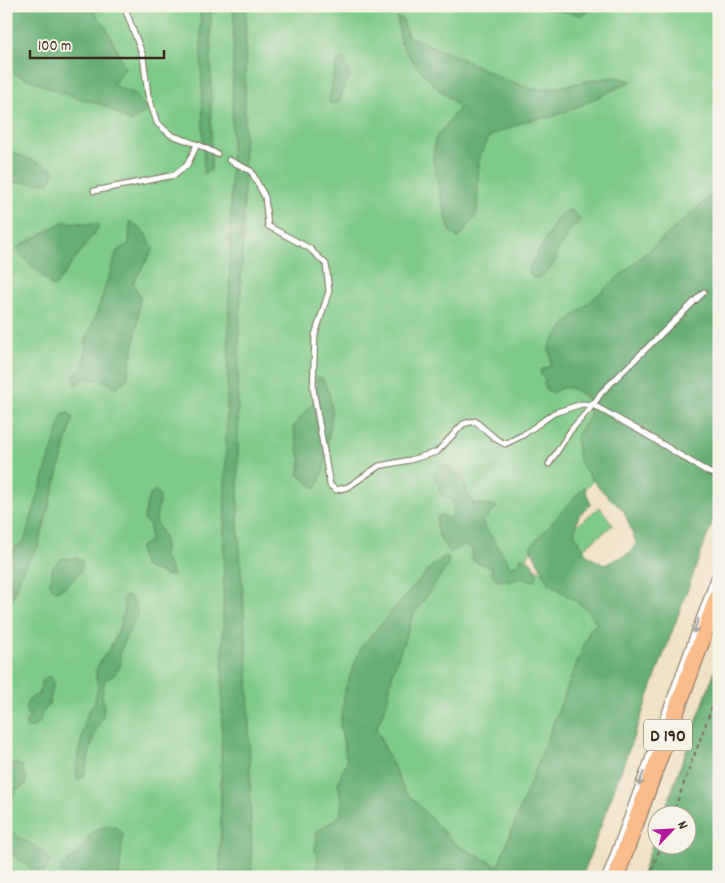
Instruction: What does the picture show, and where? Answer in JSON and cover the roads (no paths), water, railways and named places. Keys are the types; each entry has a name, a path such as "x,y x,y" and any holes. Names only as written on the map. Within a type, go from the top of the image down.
{"main road":[{"name":"D 190","path":"616,877 719,593"},
{"name":"D 190","path":"624,877 719,614"}],"lane":[{"path":"124,6 143,56 148,95 157,123 171,135 197,144 217,154"},
{"path":"94,191 175,175 187,165 197,144"},
{"path":"229,160 251,171 265,197 268,226 309,248 326,264 329,291 315,335 313,388 330,485 336,490 348,487 379,466 410,460 436,452 463,424 475,421 496,439 505,444 554,413 582,404 593,405 708,472 719,476"},
{"path":"549,464 571,430 601,393 704,292"},
{"path":"605,877 719,564"}]}
